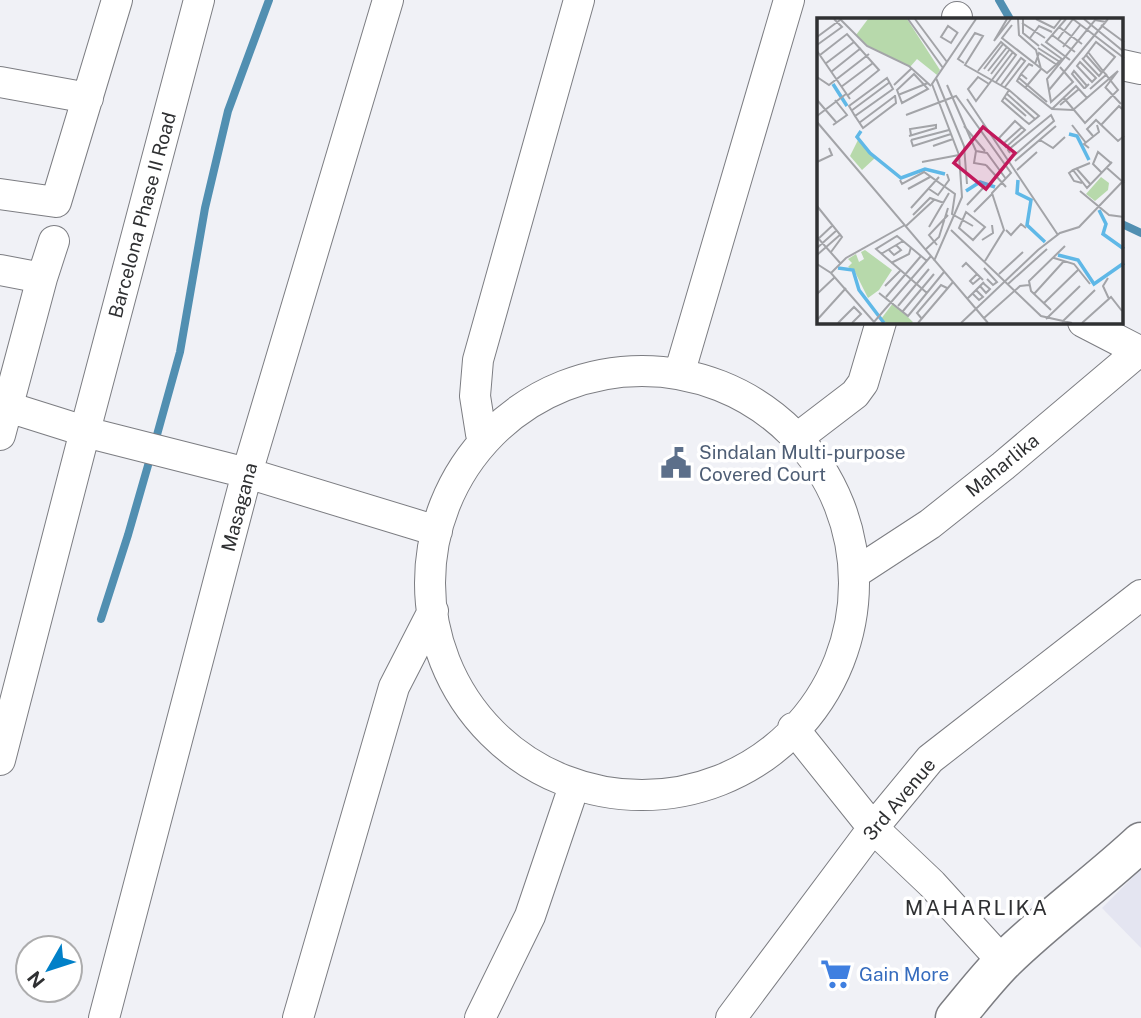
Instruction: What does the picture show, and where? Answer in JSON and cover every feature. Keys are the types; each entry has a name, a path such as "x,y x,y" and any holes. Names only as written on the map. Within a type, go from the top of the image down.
{"main road":[{"path":"955,1018 1003,962 1141,842"}],"street":[{"path":"0,194 56,202 117,0"},
{"name":"Barcelona Phase II Road","path":"0,760 6,713 85,431 199,0"},
{"name":"Masagana","path":"104,1018 247,473 388,0"},
{"path":"481,433 475,396 478,360 579,0"},
{"path":"680,371 789,0"},
{"path":"0,82 88,98"},
{"path":"54,241 6,402 85,431 247,473 437,531"},
{"path":"0,270 42,278"},
{"path":"800,436 855,394 863,383 880,324"},
{"name":"Maharlika","path":"858,570 930,524 1140,351 1087,324"},
{"path":"680,371 761,407 800,436 835,490 856,541 858,570 844,640 824,692 793,728 752,764 703,785 643,798 573,789 532,768 506,745 454,679 441,649 433,611 437,531 460,466 481,433 530,400 605,378 638,372 680,371"},
{"name":"3rd Avenue","path":"731,1018 873,828 930,759 1141,595"},
{"path":"298,1018 394,687 433,611"},
{"path":"793,728 873,828 932,884 1003,962"},
{"path":"480,1018 530,916 573,789"}],"shaded area":[{"path":"1141,869 1141,948 1102,908"}],"waterway":[{"path":"155,442 180,352 205,208 228,111 269,0"},
{"path":"999,0 1009,18"},
{"path":"1124,225 1141,233"},
{"path":"101,619 151,455"}],"place":[{"name":"Sindalan Multi-purpose Covered Court","path":"676,463"},
{"name":"Gain More","path":"836,974"}],"district":[{"name":"MAHARLIKA","path":"977,908"}]}
